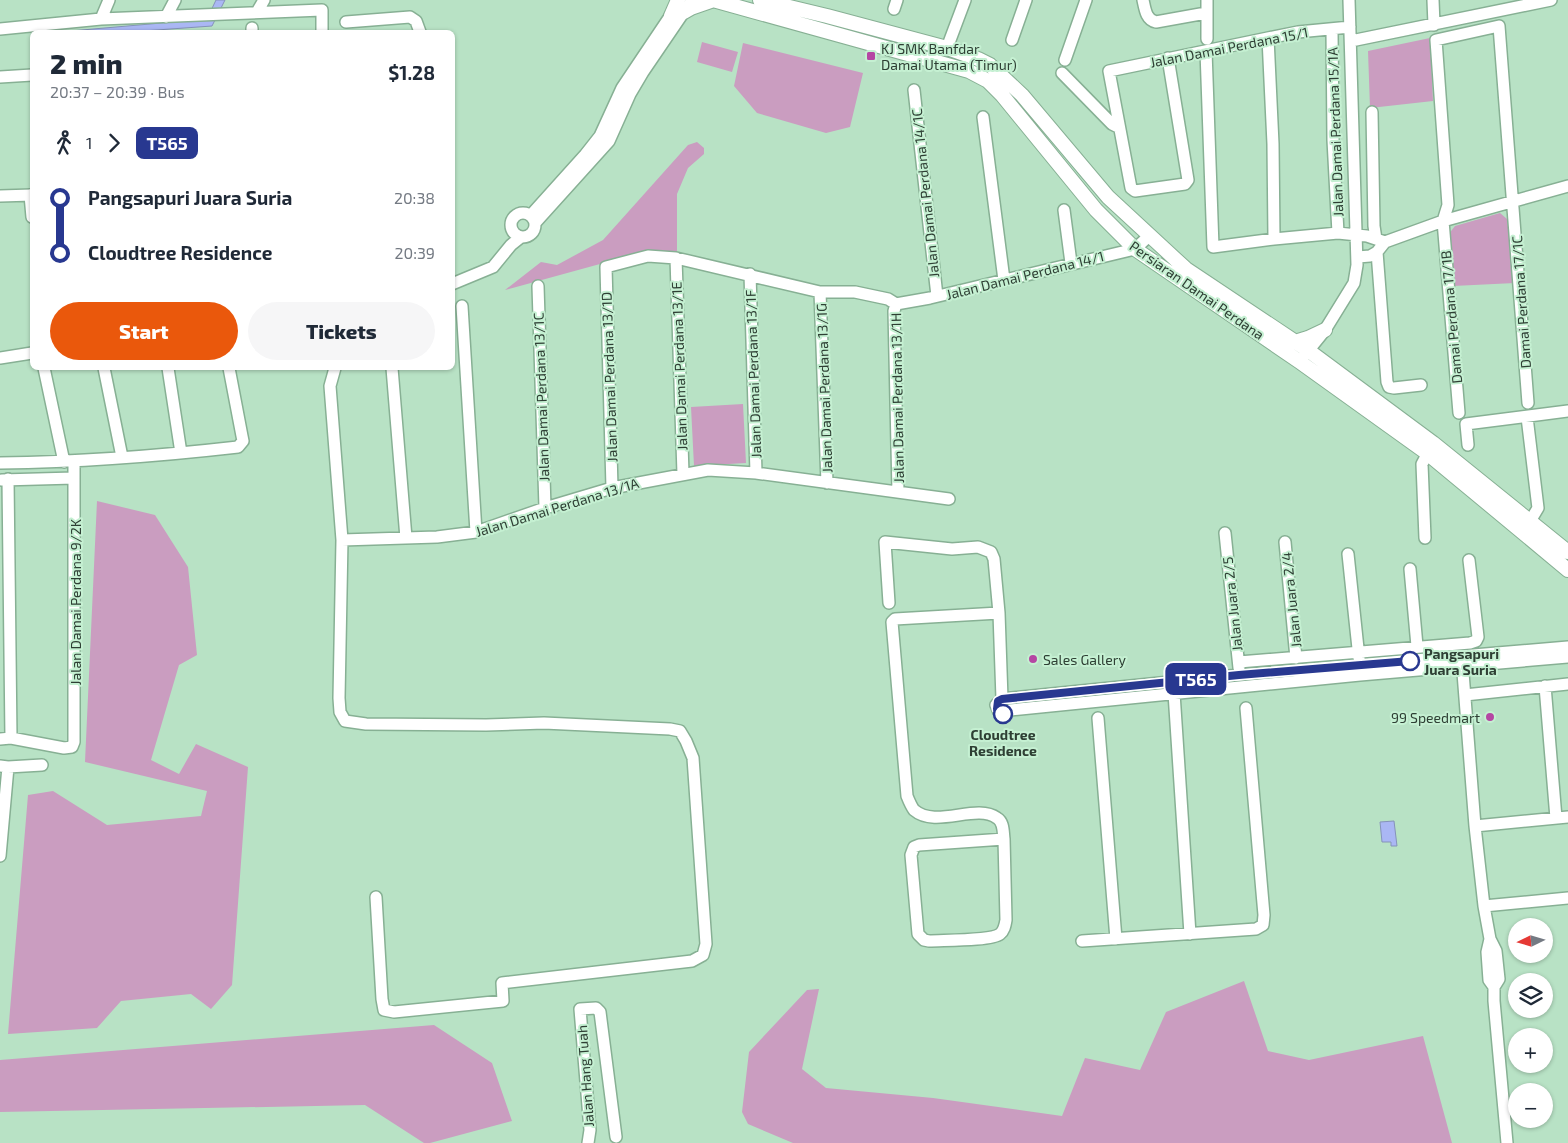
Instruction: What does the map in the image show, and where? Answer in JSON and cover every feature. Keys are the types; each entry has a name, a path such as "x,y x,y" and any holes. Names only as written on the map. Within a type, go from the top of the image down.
{"main road":[{"path":"678,7 691,8 714,0"},
{"name":"Persiaran Damai Perdana","path":"714,0 969,71 988,81 1008,102 1096,210 1135,249 1304,356 1531,522 1568,552"},
{"name":"Persiaran Damai Perdana","path":"760,0 947,48 990,65 1022,95 1108,197 1186,269 1295,342 1304,356 1321,360 1430,448 1522,534 1568,570"},
{"path":"1008,102 1017,106 1022,102 1022,95"},
{"path":"1295,342 1325,330"},
{"path":"1321,360 1325,330"}],"street":[{"path":"101,19 109,0"},
{"path":"166,17 175,0"},
{"path":"258,12 264,0"},
{"path":"517,234 530,235 534,230 533,219 609,141 630,94 678,7 692,0"},
{"path":"947,48 965,0"},
{"path":"1012,40 1026,0"},
{"path":"1065,60 1086,0"},
{"path":"1143,0 1148,18 1152,22 1206,14"},
{"path":"1207,0 1206,45 1213,247 1338,233 1367,236 1381,240 1568,186"},
{"path":"1304,356 1325,330 1354,283 1358,257 1349,0"},
{"path":"1433,0 1434,25"},
{"path":"1497,0 1498,12"},
{"path":"1350,41 1551,0"},
{"path":"0,29 101,19 258,12 325,5 322,30"},
{"path":"346,22 410,17 416,20 419,30"},
{"name":"Damai Perdana 17/1B","path":"1459,413 1443,221 1448,205 1436,40 1499,26"},
{"name":"Damai Perdana 17/1C","path":"1499,26 1528,403"},
{"name":"Jalan Damai Perdana 15/1","path":"1118,127 1109,71 1168,58 1206,45 1268,38 1298,32 1350,28"},
{"name":"Jalan Damai Perdana 15/1A","path":"1332,30 1333,142 1338,233"},
{"path":"1268,38 1273,144 1274,239"},
{"path":"1062,73 1112,124 1118,127 1131,188 1135,190 1185,184 1188,180 1168,58"},
{"path":"0,77 30,75"},
{"name":"Jalan Damai Perdana 14/1C","path":"914,90 937,296"},
{"path":"1372,112 1374,226 1381,240 1377,252 1387,382 1389,387 1394,388 1421,385"},
{"path":"983,117 1004,280"},
{"path":"0,196 30,195"},
{"path":"1064,210 1071,264"},
{"path":"517,234 511,224 516,215 523,212 533,219"},
{"path":"455,283 493,267 511,245 517,234"},
{"name":"Jalan Damai Perdana 14/1","path":"896,304 1135,249 1149,236"},
{"path":"1358,257 1370,256 1377,252"},
{"name":"Jalan Damai Perdana 13/1D","path":"612,488 606,267 648,256 676,258"},
{"path":"676,258 820,292 855,292 888,299 896,304"},
{"name":"Jalan Damai Perdana 13/1E","path":"676,258 682,474"},
{"name":"Jalan Damai Perdana 13/1F","path":"750,274 756,473"},
{"name":"Jalan Damai Perdana 13/1C","path":"538,286 545,508"},
{"name":"Jalan Damai Perdana 13/1G","path":"820,292 827,483"},
{"name":"Jalan Damai Perdana 13/1H","path":"896,304 894,311 898,492"},
{"path":"462,306 476,532"},
{"path":"0,358 30,353"},
{"name":"Jalan Damai Perdana 9/2K","path":"6,738 64,748 72,747 74,742 74,478 45,370"},
{"path":"104,370 122,457"},
{"path":"168,370 180,453"},
{"path":"0,463 69,462 180,453 240,445 243,441 229,370"},
{"path":"334,370 330,386 342,540 339,698 340,712 344,721 366,724 486,725 544,723 680,731 692,758 706,944 703,955 692,961 502,983 503,1001 394,1012 384,1010 382,998 376,897"},
{"path":"392,370 406,538"},
{"path":"1468,445 1466,424 1568,411"},
{"path":"1522,534 1538,508 1527,417"},
{"path":"1425,538 1422,464 1430,448"},
{"name":"Jalan Damai Perdana 13/1A","path":"342,540 437,537 476,532 545,508 612,488 708,470 756,473 949,499"},
{"path":"6,738 4,480 74,478"},
{"name":"Jalan Juara 2/5","path":"1225,533 1239,675"},
{"path":"889,602 885,542 952,549 978,547 992,552 999,613 1002,699"},
{"name":"Jalan Juara 2/4","path":"1285,542 1296,658"},
{"path":"1348,554 1360,670"},
{"path":"1239,662 1476,641 1478,637 1469,560"},
{"path":"1410,569 1417,646"},
{"path":"999,613 895,619 892,624 907,796 912,808 922,815 935,818 976,814 996,817 1001,823 1004,839 1006,920 1000,934 987,938 929,941 920,938 918,934 912,854 914,847 919,845 1004,839"},
{"path":"1462,662 1568,647"},
{"path":"1360,670 1174,693 1010,710 1007,713 999,712 996,705 1002,699 1239,675 1360,670 1462,662 1568,657"},
{"path":"1462,662 1475,826 1484,906 1490,939 1487,952 1489,980 1494,987 1507,1143"},
{"path":"1465,695 1568,684"},
{"path":"1544,686 1556,818"},
{"path":"1174,693 1190,934"},
{"path":"1082,940 1256,929 1263,925 1264,915 1246,708"},
{"path":"1098,718 1116,939"},
{"path":"0,856 4,767 42,765"},
{"path":"1475,826 1568,817"},
{"path":"1484,906 1568,898"},
{"name":"Jalan Hang Tuah","path":"588,1143 590,1130 580,1009 596,1008 600,1012 616,1137"}],"shaded area":[{"path":"1430,38 1433,101 1370,108 1368,51"},
{"path":"702,42 738,52 732,72 697,62"},
{"path":"743,43 863,73 850,127 826,133 757,113 734,86"},
{"path":"697,142 704,148 704,154 688,168 677,194 677,253 651,250 505,290 541,262 557,265 603,240 688,145"},
{"path":"1500,213 1507,219 1515,283 1453,286 1448,235 1455,226"},
{"path":"743,404 746,463 694,466 691,407"},
{"path":"97,501 155,515 188,567 197,655 179,665 151,760 179,774 196,744 248,767 232,985 211,1009 191,994 121,1001 97,1028 8,1034 28,795 53,791 107,825 201,816 207,791 85,762"},
{"path":"1244,981 1268,1051 1309,1060 1423,1036 1452,1143 793,1143 748,1124 742,1112 749,1052 807,990 819,989 802,1069 826,1088 933,1098 1062,1116 1085,1058 1140,1070 1166,1012"},
{"path":"434,1025 492,1063 512,1121 424,1143 365,1105 0,1112 0,1060"}],"water":[{"path":"216,0 225,0 212,26 157,30 82,30 207,19"},
{"path":"1394,821 1397,846 1391,846 1391,842 1382,842 1380,822"}],"bus line":[{"name":"T565","path":"1003,714 999,712 996,705 1002,699 1239,675 1410,661"}],"place":[{"name":"KJ SMK Banfdar Damai Utama (Timur)","path":"871,56"},
{"name":"Sales Gallery","path":"1033,659"},
{"name":"Pangsapuri Juara Suria","path":"1410,661"},
{"name":"Cloudtree Residence","path":"1003,714"},
{"name":"99 Speedmart","path":"1490,717"}]}
